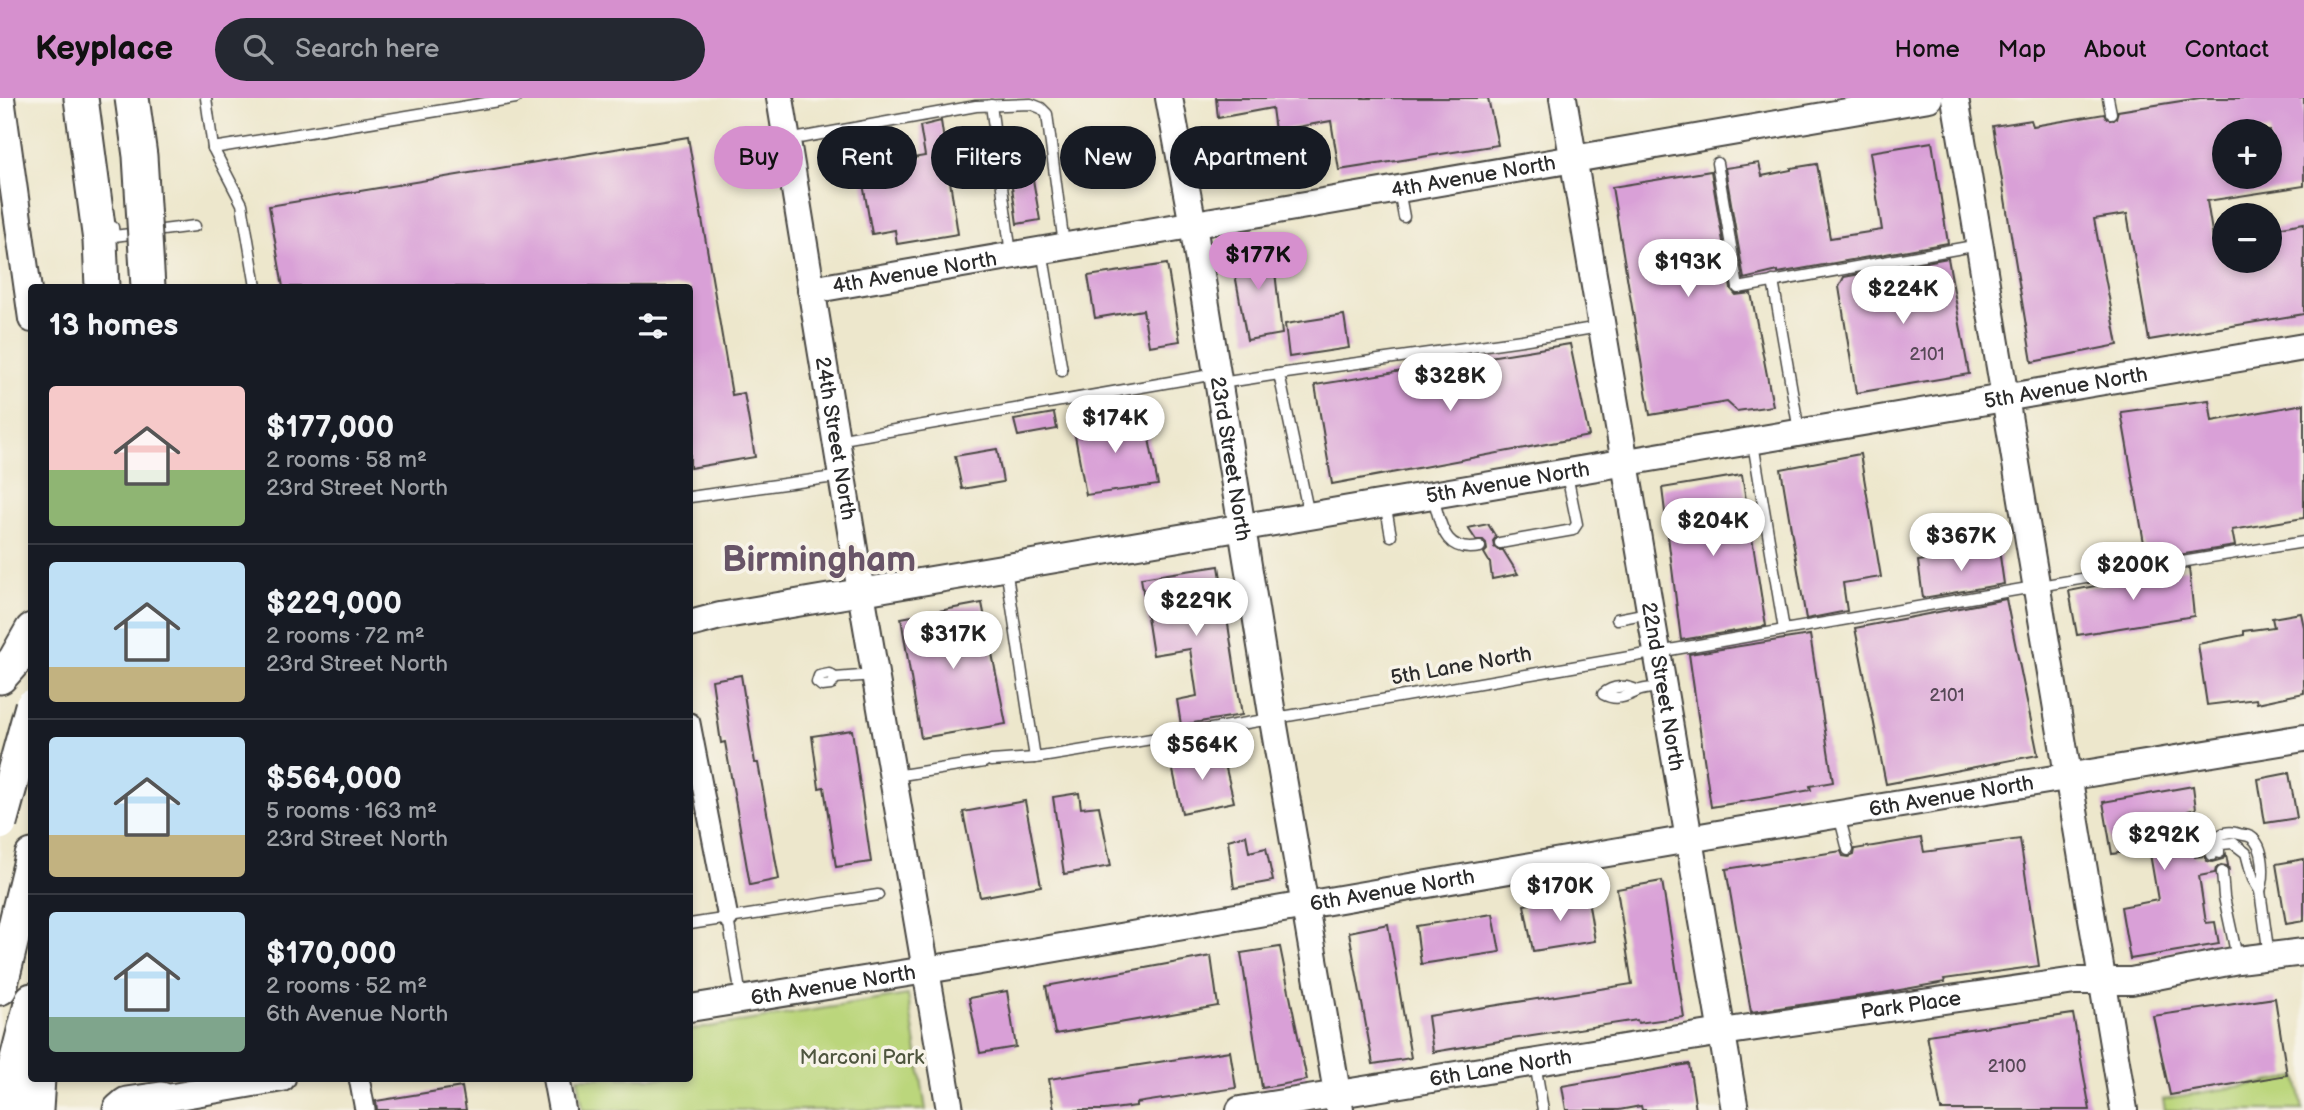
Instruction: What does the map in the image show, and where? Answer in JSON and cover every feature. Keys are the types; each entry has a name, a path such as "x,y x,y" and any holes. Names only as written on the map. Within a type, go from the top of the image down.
{"highway":[{"path":"81,98 100,241 102,284"},
{"path":"132,98 148,284"},
{"path":"0,677 15,660 28,637"},
{"path":"0,699 28,695"},
{"path":"0,822 28,720"},
{"path":"0,988 28,872"},
{"path":"5,1110 28,1016"},
{"path":"36,1110 38,1082"},
{"path":"120,1110 127,1104 161,1096"}],"main road":[{"path":"1,98 3,135 28,293"},
{"name":"24th Street North","path":"780,98 785,126"},
{"name":"23rd Street North","path":"1169,98 1193,225 1273,720 1339,1102"},
{"name":"22nd Street North","path":"1563,98 1657,652 1650,689 1689,839 1735,1110"},
{"name":"4th Avenue North","path":"811,290 1930,98"},
{"path":"1955,98 2124,1110"},
{"name":"24th Street North","path":"796,189 950,1110"},
{"name":"5th Avenue North","path":"697,620 2304,346"},
{"name":"6th Avenue North","path":"693,1008 2304,738"},
{"name":"Park Place","path":"1722,1032 2075,981 2132,981 2238,960 2304,951"},
{"name":"6th Lane North","path":"1240,1110 1339,1102 1535,1063 1722,1032"},
{"path":"161,1096 255,1082"},
{"path":"557,1082 562,1110"}],"street":[{"path":"693,738 728,918"},
{"path":"360,1082 365,1110"}],"lane":[{"path":"206,98 213,148 242,204 255,284"},
{"path":"213,148 516,98"},
{"path":"2108,98 2111,113"},
{"path":"803,137 958,109 1031,104 1041,108 1047,114 1062,371"},
{"path":"991,106 1011,256"},
{"path":"1717,163 1738,288 1979,245"},
{"path":"1399,189 1404,217"},
{"path":"112,223 114,236 195,226"},
{"path":"151,231 158,284"},
{"path":"1773,281 1799,432"},
{"path":"837,440 1218,379 1279,374 1602,326"},
{"path":"1279,374 1309,516"},
{"path":"1752,439 1784,630"},
{"path":"1500,543 1573,530 1577,524 1566,471"},
{"path":"693,497 843,476"},
{"path":"1432,494 1444,533 1452,544 1464,548 1480,547"},
{"path":"1385,502 1391,536"},
{"name":"5th Lane North","path":"893,776 988,761 1035,758 1273,720 2036,586 2304,542"},
{"path":"1006,568 1035,758"},
{"path":"1617,619 1650,612"},
{"path":"835,678 875,675"},
{"path":"1839,815 1848,850"},
{"path":"2260,891 2264,880 2259,848 2251,837 2234,832 2222,833 2213,840 2216,854 2221,844 2233,844 2246,853 2253,879 2260,891 2269,956"},
{"path":"2219,873 2238,960"},
{"path":"693,924 878,895"},
{"path":"728,918 742,1000"},
{"path":"1535,1063 1543,1110"}],"green space":[{"name":"Marconi Park","path":"908,995 926,1110 583,1110 579,1082 693,1082 693,1030"},
{"path":"2297,1077 2303,1110 2165,1110 2163,1099"}],"building":[{"path":"1216,98 1488,98 1498,145 1339,170 1331,121 1303,126 1274,126 1272,108 1218,118"},
{"path":"2200,98 2304,98 2304,186 2207,201 2212,232 2212,273 2282,273 2282,227 2304,223 2304,314 2149,340 2127,214 2094,219 2118,345 2032,362 1993,126 2031,120 2033,126 2104,114 2112,120 2116,118 2118,111"},
{"path":"941,121 942,126 931,126 931,189 951,189 958,234 897,244 895,230 872,234 864,189 917,189 917,157 925,156 920,126"},
{"path":"688,137 732,395 744,393 755,457 693,467 693,284 282,284 269,206"},
{"path":"1932,142 1948,243 1744,279 1725,168 1759,163 1762,176 1817,164 1830,238 1882,230 1870,152"},
{"path":"1711,171 1731,289 1736,295 1751,293 1773,406 1737,411 1727,402 1650,415 1612,187"},
{"path":"1012,189 1035,189 1040,220 1017,224"},
{"path":"1272,245 1282,334 1247,340 1231,252"},
{"path":"1948,258 1969,374 1856,393 1839,287 1844,277"},
{"path":"1167,264 1180,341 1149,346 1143,310 1095,318 1088,276"},
{"path":"1344,315 1349,348 1289,357 1285,324"},
{"path":"1570,344 1589,436 1332,484 1315,385"},
{"path":"2209,400 2212,421 2304,404 2304,518 2232,530 2235,546 2147,560 2121,412"},
{"path":"1054,413 1057,429 1018,436 1014,420"},
{"path":"1144,413 1158,485 1086,495 1073,425"},
{"path":"997,449 1003,482 962,489 955,456"},
{"path":"1860,454 1881,577 1843,583 1847,611 1806,619 1781,469"},
{"path":"1742,475 1766,626 1681,640 1662,488"},
{"path":"1488,524 1496,537 1493,541 1494,547 1503,550 1518,574 1492,579 1490,563 1484,553 1487,550 1486,543 1476,540 1468,528"},
{"path":"1999,549 2004,584 1923,598 1918,561"},
{"path":"1219,566 1242,715 1181,725 1177,700 1197,696 1190,649 1153,655 1141,578"},
{"path":"2189,568 2194,616 2077,635 2069,591"},
{"path":"2006,599 2038,755 1886,784 1855,628"},
{"path":"982,603 1006,724 921,738 901,618"},
{"path":"2301,613 2304,627 2304,693 2257,703 2256,699 2207,705 2198,644 2244,635 2244,631 2274,627 2272,618"},
{"path":"1810,635 1833,782 1810,786 1811,790 1711,807 1689,654"},
{"path":"741,675 755,763 758,763 779,879 750,885 725,742 721,743 712,680"},
{"path":"852,730 871,862 836,867 824,787 819,788 812,736"},
{"path":"1222,752 1234,802 1182,813 1171,761"},
{"path":"2289,773 2297,818 2265,823 2258,779"},
{"path":"2193,786 2196,809 2188,811 2195,857 2205,856 2207,861 2212,862 2223,859 2226,854 2229,871 2226,866 2221,865 2216,868 2215,873 2199,876 2206,923 2215,922 2219,944 2130,959 2121,907 2158,900 2149,848 2112,854 2103,802"},
{"path":"1079,793 1081,808 1099,806 1111,866 1064,874 1053,797"},
{"path":"1025,801 1041,886 980,897 963,812"},
{"path":"1246,835 1249,852 1266,848 1273,881 1234,888 1228,840"},
{"path":"1921,838 1924,852 2020,839 2039,966 1944,979 1945,982 1883,993 1751,1012 1726,869 1841,851 1843,856 1849,857 1854,855 1855,849"},
{"path":"2304,859 2304,921 2286,924 2276,864"},
{"path":"1662,881 1684,1017 1638,1023 1637,1020 1433,1052 1428,1016 1632,984 1617,889"},
{"path":"1587,894 1595,941 1533,951 1524,905"},
{"path":"1493,914 1500,952 1421,964 1416,926"},
{"path":"1388,924 1411,1058 1373,1064 1349,932"},
{"path":"1280,947 1307,1080 1262,1088 1241,953"},
{"path":"1211,956 1218,1006 1055,1034 1046,986"},
{"path":"1007,991 1016,1047 980,1053 969,998"},
{"path":"2275,998 2287,1075 2170,1095 2153,1016"},
{"path":"2073,1014 2090,1110 1941,1110 1927,1035"},
{"path":"1230,1051 1236,1088 1105,1110 1054,1110 1049,1079"},
{"path":"1689,1064 1696,1110 1642,1110 1641,1106 1619,1110 1566,1110 1562,1086"},
{"path":"462,1087 466,1110 377,1110 376,1101"}],"district":[{"name":"Birmingham","path":"819,560"}]}
